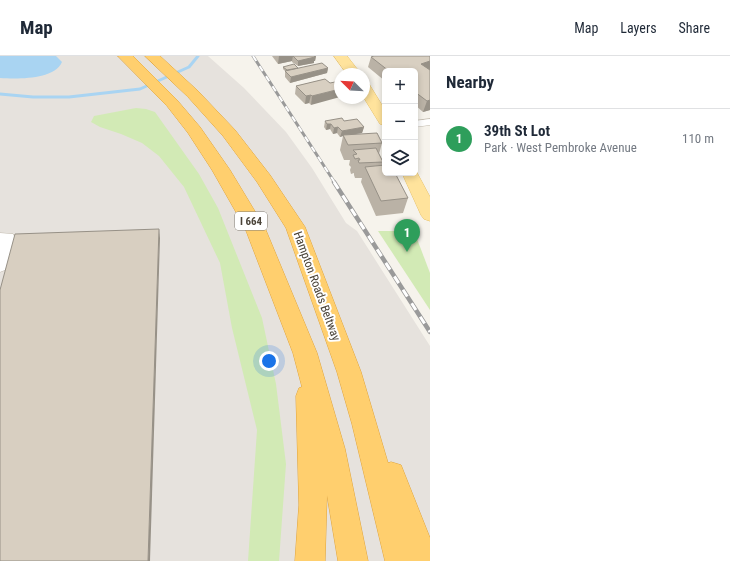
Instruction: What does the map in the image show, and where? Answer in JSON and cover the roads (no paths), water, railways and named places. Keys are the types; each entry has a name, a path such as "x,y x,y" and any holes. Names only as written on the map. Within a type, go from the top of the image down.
{"highway":[{"name":"I 664","path":"125,56 172,103 194,130 221,170 255,228 305,353 332,449 353,561"},
{"name":"Hampton Roads Beltway","path":"154,57 193,94 229,133 264,179 296,227 349,372 365,424 400,561"},
{"path":"305,353 313,504 310,561"},
{"path":"349,372 424,561"}],"main road":[{"path":"340,56 349,68"},
{"path":"370,97 382,116"},
{"path":"411,176 430,215"}],"street":[{"path":"418,124 429,123"},
{"path":"0,238 8,238 0,266"}],"water":[{"path":"0,56 56,56 62,62 58,68 43,75 25,78 0,78"}],"waterway":[{"path":"0,94 33,97 69,97 140,89 189,67 198,56"}],"railway":[{"path":"253,56 335,183"},
{"path":"334,182 430,332"}],"place":[{"name":"39th St Lot","path":"407,252"}]}
